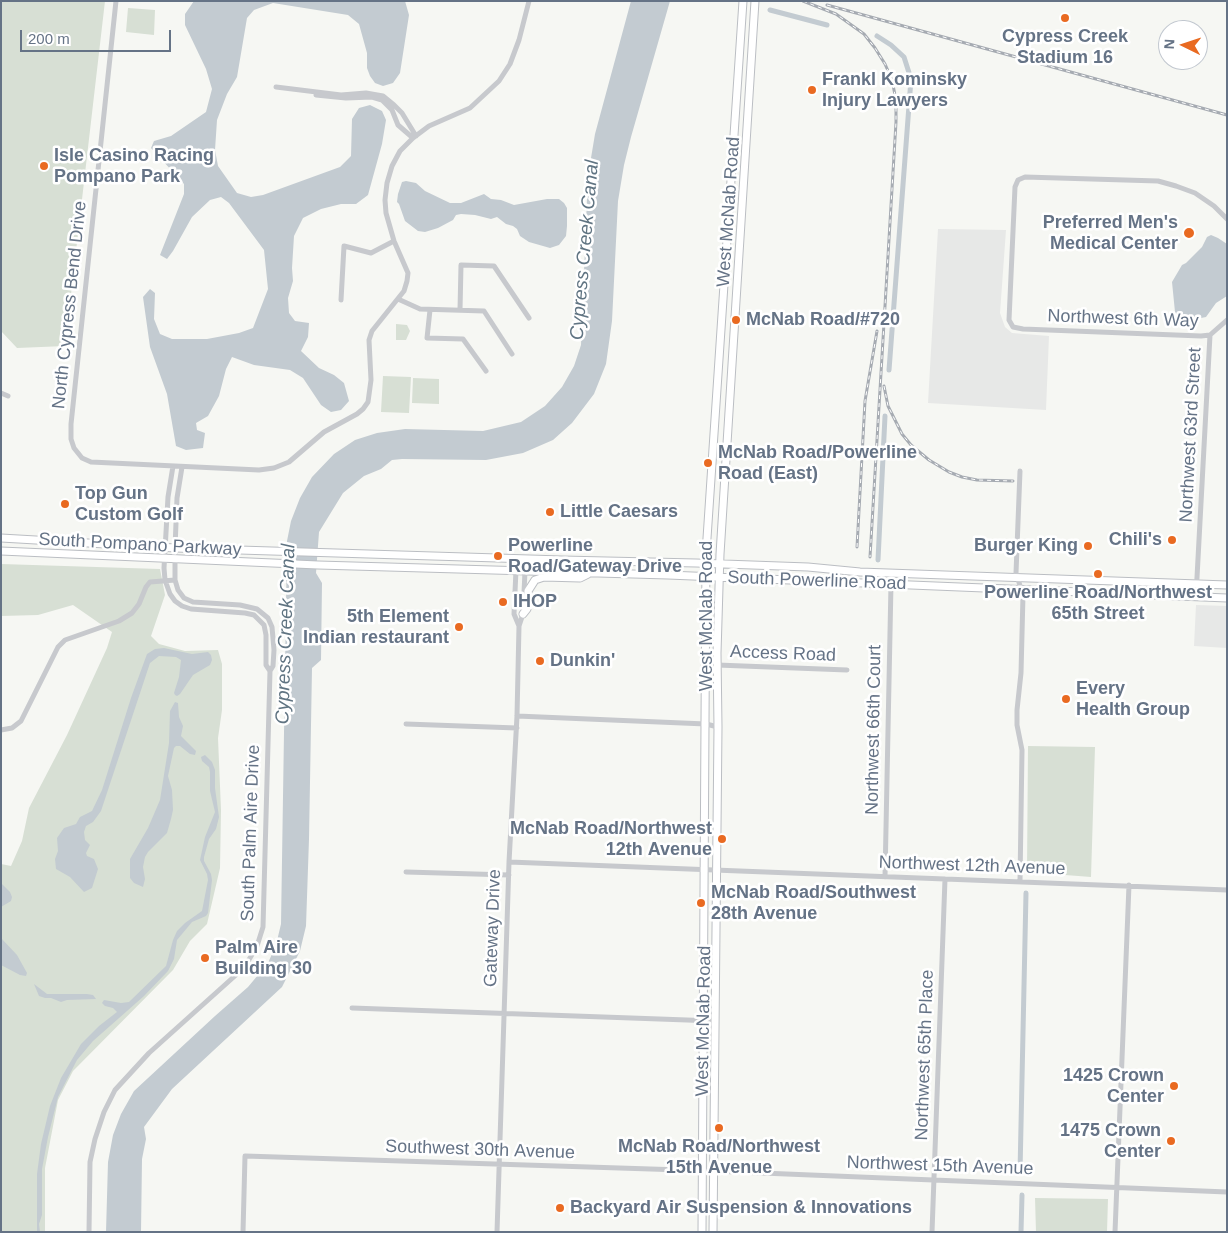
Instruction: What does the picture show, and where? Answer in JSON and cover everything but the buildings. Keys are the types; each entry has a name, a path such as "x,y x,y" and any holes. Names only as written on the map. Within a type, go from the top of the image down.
{"main road":[{"name":"West McNab Road","path":"702,1232 706,563 743,1"},
{"name":"West McNab Road","path":"713,1232 719,564 755,1"},
{"path":"742,26 753,27"},
{"name":"South Pompano Parkway","path":"1,538 175,548 319,553"},
{"name":"South Pompano Parkway","path":"5,551 318,565"},
{"name":"South Powerline Road","path":"319,553 706,563 808,567 855,572 1227,585"},
{"name":"South Powerline Road","path":"318,565 516,570 1227,598"},
{"path":"523,614 527,609 528,590 535,580 544,577 580,578 589,573"}],"street":[{"name":"North Cypress Bend Drive","path":"116,1 71,424 71,439 74,448 82,458 91,462 259,470 274,468 289,462 324,432 363,410 368,402 371,380 370,340 372,331 404,291 408,273 394,241 386,213 387,183 392,166 400,151 415,137 429,126 470,108 499,81 510,64 519,40 529,1"},
{"path":"276,88 341,95 366,93 383,96 402,113 415,137 398,125 388,104 377,98 337,98 276,88"},
{"name":"Northwest 6th Way","path":"1227,219 1214,206 1195,193 1158,182 1035,176 1018,180 1015,187 1009,320 1013,327 1023,329 1201,336 1210,335 1227,320"},
{"path":"341,300 344,246 371,253 394,241"},
{"path":"460,310 461,265 494,266 529,318"},
{"path":"398,299 420,309 484,311 512,354"},
{"path":"430,310 427,338 463,339 486,371"},
{"name":"Northwest 63rd Street","path":"1196,596 1210,335"},
{"path":"1,393 8,396"},
{"path":"165,559 168,497 173,466"},
{"path":"1,730 12,728 21,721 58,647 65,640 119,621 132,613 139,604 150,582 175,580 178,498 182,466"},
{"path":"1020,471 1016,570 1023,596 1021,674 1017,710 1017,725 1022,750 1020,881"},
{"path":"5,551 9,539"},
{"name":"South Palm Aire Drive","path":"165,559 165,580 170,594 182,606 191,609 245,613 254,615 260,620 264,625 266,635 266,665 270,671"},
{"name":"Gateway Drive","path":"519,559 516,570 514,614 519,626"},
{"name":"Gateway Drive","path":"497,1232 509,862 517,728 519,626 523,614 524,571 519,559"},
{"name":"South Palm Aire Drive","path":"89,1232 90,1162 101,1120 115,1090 149,1053 247,963 260,938 263,927 270,671 273,666 274,638 272,628 268,618 258,609 248,606 193,602 184,598 178,590 175,580"},
{"name":"Northwest 66th Court","path":"885,877 891,584"},
{"name":"Access Road","path":"717,665 847,670"},
{"path":"517,716 706,724 718,727"},
{"path":"406,724 517,728"},
{"name":"Northwest 12th Avenue","path":"509,862 1227,890"},
{"path":"406,872 509,876"},
{"name":"Northwest 65th Place","path":"932,1232 946,879"},
{"path":"1115,1232 1129,885"},
{"path":"352,1008 704,1020 714,1022"},
{"name":"Southwest 30th Avenue","path":"243,1232 246,1156 713,1171"},
{"name":"Northwest 15th Avenue","path":"713,1171 1227,1192"}],"shaded area":[{"name":"Isle Casino Racing Pompano Park","path":"1,1 105,1 65,346 17,348 1,331"},
{"path":"128,8 155,10 154,35 126,32"},
{"path":"938,229 1006,230 1000,313 1005,327 1012,333 1049,336 1046,410 928,403"},
{"path":"396,324 407,325 410,331 406,340 396,340"},
{"path":"383,376 411,377 409,413 381,412"},
{"path":"413,378 439,379 439,404 412,403"},
{"path":"1,564 160,569 165,595 151,636 159,644 185,651 218,650 222,664 222,710 218,738 221,810 220,868 207,924 190,941 173,970 73,1071 58,1100 45,1168 45,1232 1,1232 1,864 11,866 22,841 29,808 67,735 107,648 112,632 73,605 38,615 1,616"},
{"path":"1196,605 1227,606 1227,648 1194,646"},
{"path":"1028,746 1095,747 1091,877 1027,872"},
{"path":"1035,1198 1108,1199 1107,1232 1036,1232"}],"water":[{"path":"194,1 405,1 409,15 400,73 393,83 383,86 375,83 370,76 367,68 367,53 359,24 348,15 273,3 254,10 247,18 237,77 227,94 217,120 215,150 218,166 237,193 251,197 263,195 340,167 351,156 352,119 359,108 370,105 382,111 386,120 382,144 368,195 356,204 341,204 321,209 303,218 294,236 293,281 288,298 289,313 295,321 309,323 308,337 301,351 319,368 334,375 344,383 349,401 341,410 331,412 321,405 303,378 290,370 254,365 232,357 226,369 219,396 208,416 196,423 197,430 205,433 203,448 186,450 176,446 167,394 150,347 143,297 150,289 155,293 154,319 160,334 172,339 207,339 239,333 253,328 268,289 264,250 229,203 221,197 210,200 192,217 167,259 160,255 184,194 184,184 151,148 154,141 171,136 206,112 212,89 206,69 185,25 185,14"},
{"name":"Cypress Creek Canal","path":"631,1 670,1 624,165 618,201 612,321 606,364 594,394 572,423 553,440 523,453 486,460 392,460 381,469 364,476 343,493 319,532 316,573 322,583 321,660 312,668 306,926 300,951 282,987 172,1089 144,1127 146,1139 142,1159 141,1232 106,1232 108,1162 113,1135 121,1114 134,1091 248,987 268,963 276,945 281,924 287,541 291,521 300,498 312,477 334,454 355,440 377,433 405,429 483,431 521,422 545,406 562,387 574,366 581,345 587,199 595,134"},
{"path":"402,182 416,183 425,191 450,203 461,203 484,194 491,199 501,200 514,205 547,199 559,199 567,208 566,236 559,245 550,248 529,242 520,236 517,229 497,217 491,219 461,214 456,215 453,220 438,228 425,232 418,231 405,221 397,202"},
{"path":"1211,235 1227,244 1227,296 1216,303 1206,317 1186,321 1180,320 1175,312 1172,282 1182,265 1202,247 1207,237"},
{"path":"164,648 192,654 208,652 212,660 210,665 193,675 177,696 174,693 179,677 181,660 176,657 159,656 150,663 101,811 93,822 86,826 84,832 85,840 90,845 86,853 87,856 94,859 98,869 92,888 84,892 70,877 56,869 57,838 64,828 76,824 80,817 92,811 102,790 147,654 155,649"},
{"path":"175,702 178,703 179,717 183,726 181,736 196,751 195,755 190,754 180,746 174,748 168,776 172,790 173,810 171,819 167,833 145,857 143,887 134,883 130,878 130,859 148,828 160,800 169,743 170,711"},
{"path":"205,755 212,762 215,770 215,788 219,817 216,829 209,839 204,857 212,880 208,913 206,916 192,922 177,940 174,959 168,971 144,996 93,1041 77,1060 58,1097 48,1137 42,1169 42,1215 39,1224 40,1232 37,1232 37,1174 41,1144 50,1106 61,1078 81,1044 117,1012 113,1008 105,1006 102,1003 104,1000 121,1003 129,1002 166,966 177,931 202,911 208,880 200,860 205,837 215,812 210,791 209,767 202,761 201,757"},
{"path":"1,883 10,892 12,897 11,901 1,907"},
{"path":"1,938 17,955 27,973 26,976 20,975 1,965"},
{"path":"34,984 47,994 87,994 93,995 96,999 61,1002 39,996"}],"waterway":[{"path":"770,10 827,25"},
{"path":"877,36 904,57 911,79 889,370"},
{"path":"878,560 885,416"},
{"path":"1020,1172 1026,893"},
{"path":"1021,1232 1022,1195"}],"railway":[{"path":"803,1 836,14 864,34 885,64 892,80 896,100 870,557"},
{"path":"827,5 1227,115"},
{"path":"857,547 865,401 877,331"},
{"path":"884,386 888,406 902,434 911,445 929,460 949,472 962,477 977,480 1013,481"}],"place":[{"name":"Cypress Creek Stadium 16","path":"1065,18"},
{"name":"Frankl Kominsky Injury Lawyers","path":"812,90"},
{"name":"Isle Casino Racing Pompano Park","path":"44,166"},
{"name":"Preferred Men's Medical Center","path":"1189,233"},
{"name":"McNab Road/#720","path":"736,320"},
{"name":"McNab Road/Powerline Road (East)","path":"708,463"},
{"name":"Top Gun Custom Golf","path":"65,504"},
{"name":"Little Caesars","path":"550,512"},
{"name":"Chili's","path":"1172,540"},
{"name":"Burger King","path":"1088,546"},
{"name":"Powerline Road/Gateway Drive","path":"498,556"},
{"name":"Powerline Road/Northwest 65th Street","path":"1098,574"},
{"name":"IHOP","path":"503,602"},
{"name":"5th Element Indian restaurant","path":"459,627"},
{"name":"Dunkin'","path":"540,661"},
{"name":"Every Health Group","path":"1066,699"},
{"name":"McNab Road/Northwest 12th Avenue","path":"722,839"},
{"name":"McNab Road/Southwest 28th Avenue","path":"701,903"},
{"name":"Palm Aire Building 30","path":"205,958"},
{"name":"1425 Crown Center","path":"1174,1086"},
{"name":"McNab Road/Northwest 15th Avenue","path":"719,1128"},
{"name":"1475 Crown Center","path":"1171,1141"},
{"name":"Backyard Air Suspension & Innovations","path":"560,1208"}]}
